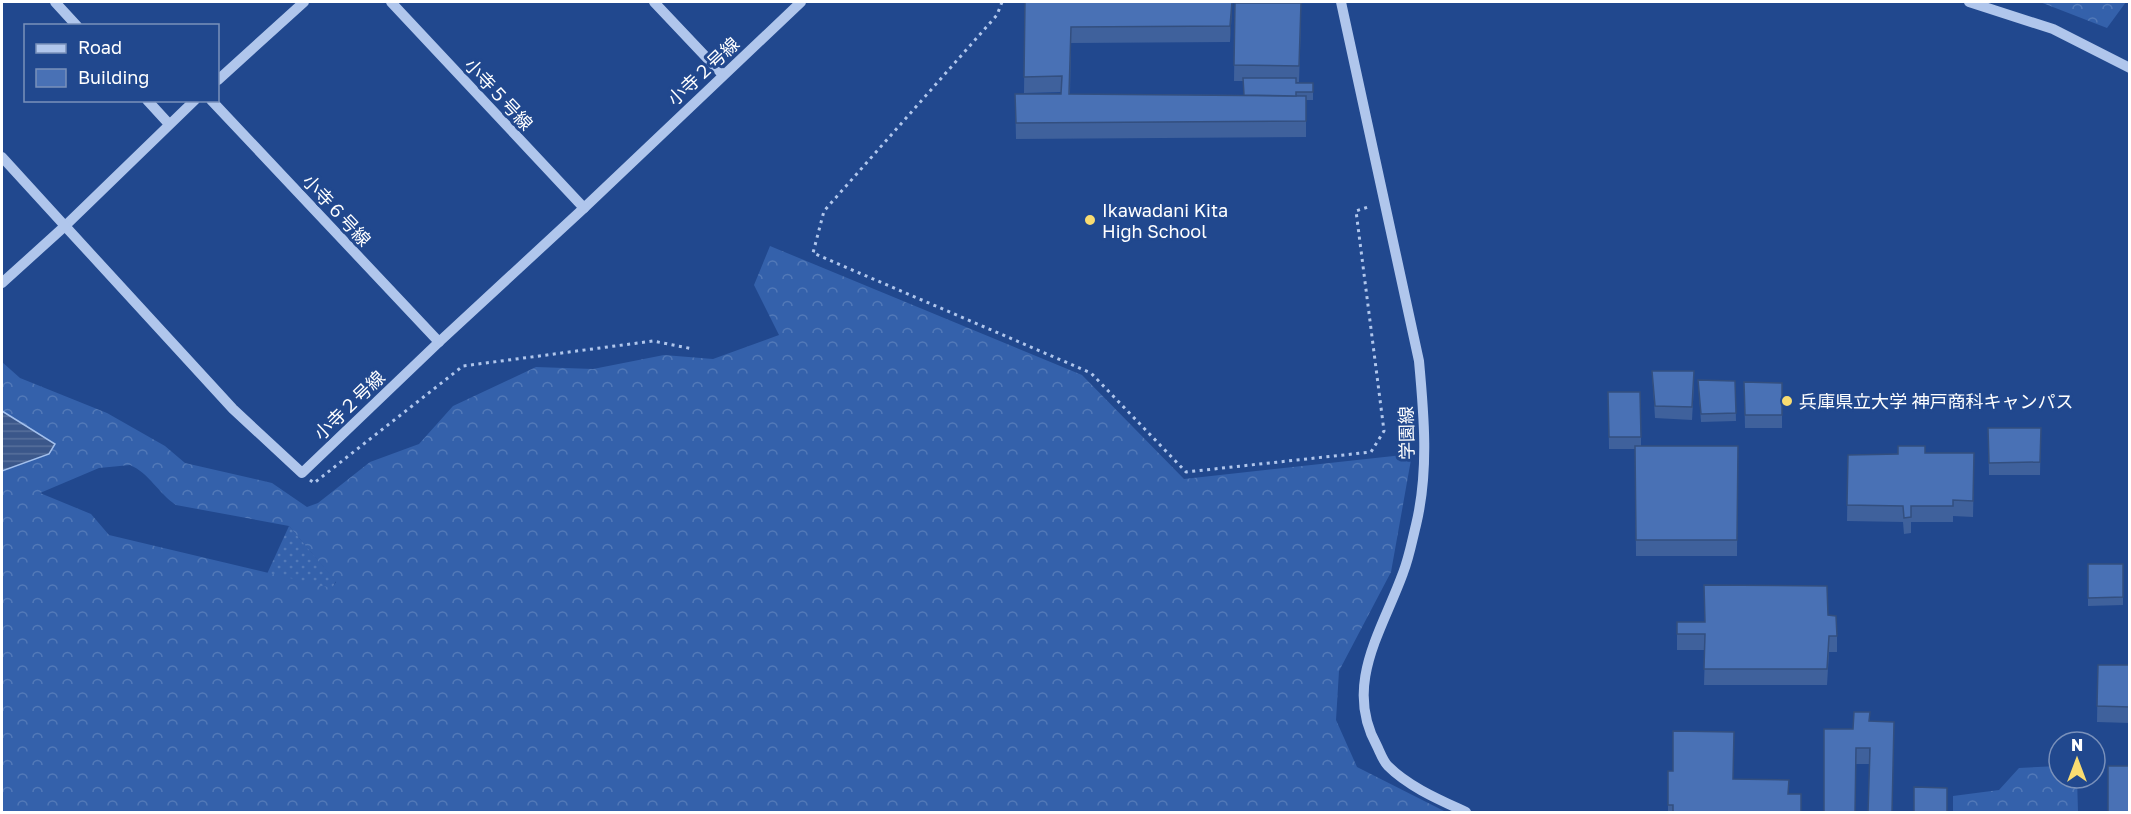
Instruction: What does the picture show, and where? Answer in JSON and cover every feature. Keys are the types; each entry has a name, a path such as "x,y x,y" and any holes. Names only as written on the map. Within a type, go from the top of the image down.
{"street":[{"path":"55,2 75,24"},
{"path":"219,79 304,2"},
{"name":"小寺５号線","path":"391,2 584,208"},
{"path":"654,2 723,75"},
{"name":"小寺２号線","path":"303,473 801,2"},
{"name":"学園線","path":"1341,2 1419,361 1424,413 1423,481 1417,522 1404,571 1367,662 1362,693 1367,729 1387,765 1421,790 1466,813"},
{"path":"1969,2 2053,29 2130,68"},
{"path":"149,102 169,124"},
{"path":"2,283 65,226 193,102"},
{"name":"小寺６号線","path":"213,102 439,342"},
{"path":"2,157 233,409 303,473"}],"path":[{"path":"1002,2 997,15 824,211 813,254 1091,374 1186,472 1371,452 1384,431 1356,211 1384,202"},
{"path":"303,473 314,483 463,366 653,341 693,349"}],"green space":[{"path":"2040,2 2126,2 2107,28"},
{"path":"770,246 1082,375 1184,479 1412,454 1391,572 1339,671 1336,720 1357,767 1446,812 2,812 2,471 49,454 55,444 2,411 2,362 20,378 107,413 165,446 185,463 272,483 307,507 318,503 370,462 419,444 453,406 536,367 593,369 664,355 713,359 779,335 754,285","holes":["130,465 176,505 289,526 336,582 332,588 109,535 91,514 40,493 99,468"]},
{"path":"289,526 336,581 332,589 267,574"},
{"path":"2047,767 2047,790 2077,790 2078,812 1953,812 1953,796 1999,790 2019,768"}],"shaded area":[{"path":"2,411 55,444 49,454 2,471"}],"building":[{"path":"1025,2 1232,2 1230,26 1071,27 1069,94 1306,96 1306,121 1016,123 1015,94 1061,94 1062,76 1024,77"},
{"path":"1235,3 1301,3 1299,66 1234,65"},
{"path":"1243,78 1296,78 1296,83 1313,83 1313,92 1296,92 1296,96 1244,95"},
{"path":"1652,371 1694,371 1692,407 1655,406"},
{"path":"1698,380 1735,381 1736,413 1701,414"},
{"path":"1744,382 1782,383 1782,415 1745,415"},
{"path":"1608,392 1640,392 1641,437 1609,437"},
{"path":"1988,428 2041,428 2040,462 1989,463"},
{"path":"1635,446 1738,446 1737,540 1636,540"},
{"path":"1898,446 1925,446 1925,453 1974,453 1973,501 1953,500 1953,506 1911,506 1911,517 1904,518 1903,506 1847,505 1848,455 1898,454"},
{"path":"2088,564 2123,564 2123,597 2088,598"},
{"path":"1704,585 1827,586 1828,615 1836,616 1837,636 1829,636 1827,669 1704,669 1705,634 1677,634 1677,622 1705,622"},
{"path":"2098,665 2130,665 2130,707 2097,706"},
{"path":"1854,712 1870,712 1869,721 1894,722 1892,813 1868,813 1870,748 1856,748 1855,813 1824,813 1824,729 1853,729"},
{"path":"1673,731 1734,732 1733,779 1789,780 1788,794 1801,794 1801,813 1673,813 1673,805 1668,805 1668,771 1673,771"},
{"path":"2108,766 2130,766 2130,813 2108,813"},
{"path":"1914,787 1947,788 1947,813 1914,813"}],"place":[{"name":"Ikawadani Kita High School","path":"1090,220"},
{"name":"兵庫県立大学 神戸商科キャンパス","path":"1787,401"}]}
